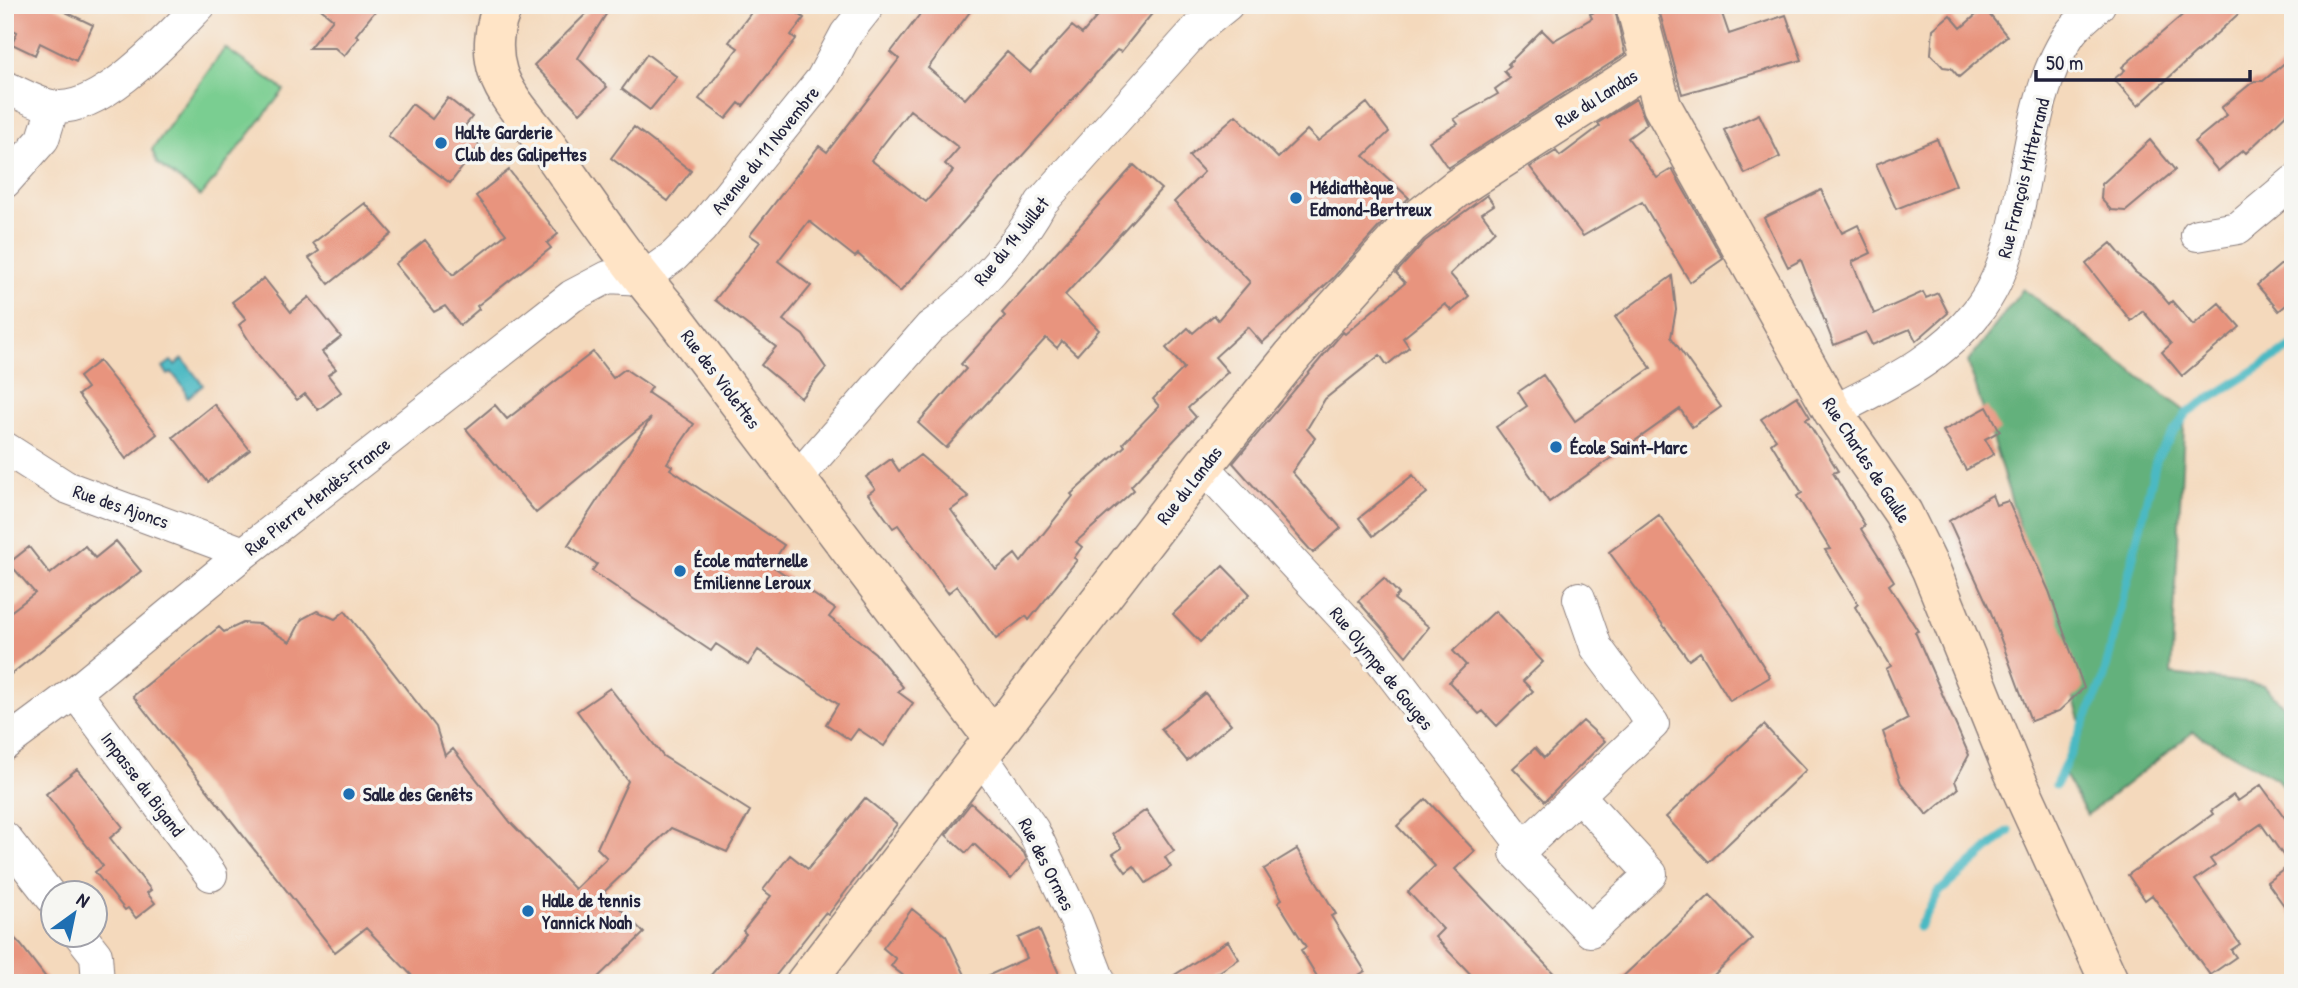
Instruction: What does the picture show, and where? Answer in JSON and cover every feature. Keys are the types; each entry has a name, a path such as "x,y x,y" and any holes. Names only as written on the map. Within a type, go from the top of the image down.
{"street":[{"path":"5,88 53,107 91,100 144,63 200,5"},
{"name":"Rue des Violettes","path":"504,5 498,16 493,42 498,74 642,279 797,478 986,745"},
{"name":"Avenue du 11 Novembre","path":"642,279 668,262 701,229 822,79 846,34 869,5"},
{"name":"Rue du 14 Juillet","path":"797,478 930,327 950,314 1028,227 1041,203 1196,30 1227,5"},
{"name":"Rue Charles de Gaulle","path":"1634,5 1662,106 1833,412 1909,524 1931,570 2011,767 2110,983"},
{"name":"Rue François Mitterrand","path":"1833,412 1922,365 1978,312 1995,283 2007,252 2040,99 2054,63 2070,33 2099,5"},
{"name":"Rue du Landas","path":"805,983 1203,466 1294,354 1410,225 1457,188 1649,65"},
{"path":"5,182 43,139 53,107"},
{"path":"2197,235 2238,228 2293,183"},
{"name":"Rue Pierre Mendès-France","path":"5,744 75,692 244,553 572,296 608,277 642,279"},
{"name":"Rue des Ajoncs","path":"5,448 66,487 244,553"},
{"name":"Rue Olympe de Gouges","path":"1203,466 1372,648 1524,846 1516,853 1590,931 1651,874 1579,796"},
{"path":"1524,846 1653,724 1596,647 1579,598"},
{"name":"Impasse du Bigand","path":"75,692 211,875"},
{"name":"Rue des Ormes","path":"986,745 1033,830 1076,921 1100,983"},
{"path":"5,838 38,880"},
{"path":"92,950 96,955 98,983"}],"green space":[{"path":"225,48 284,90 201,196 157,163 152,150"},
{"path":"2023,289 2185,411 2171,674 2264,685 2293,716 2293,798 2277,779 2193,732 2087,815 2061,769 2084,732 1968,362"}],"water":[{"path":"183,359 203,385 187,398 184,388 172,373 168,375 163,367 171,361 175,365"}],"building":[{"path":"5,5 51,5 93,25 76,61 40,43 35,55 12,44 17,32 5,26"},
{"path":"316,5 380,5 356,35 359,37 344,56 335,48 309,48 333,19"},
{"path":"595,5 612,5 578,58 607,87 580,113 534,65"},
{"path":"757,5 787,5 804,18 791,35 796,39 743,106 739,103 726,119 699,99 738,48 729,42"},
{"path":"927,5 975,5 928,68 965,99 1007,52 1030,72 1072,26 1082,34 1107,5 1159,5 1121,52 1117,50 900,292 858,254 855,257 809,221 778,261 811,286 783,320 803,335 826,368 801,398 761,365 776,347 715,300 760,242 750,235 819,146 827,152 899,59 891,52","holes":["910,110 959,148 945,164 953,171 926,202 871,160"]},
{"path":"1614,5 1625,54 1448,168 1429,141 1458,124 1454,119 1498,94 1495,89 1510,78 1504,71 1510,66 1508,64 1542,30 1553,41 1592,18 1590,14"},
{"path":"1676,5 1719,5 1729,34 1786,15 1802,60 1682,94 1659,10"},
{"path":"2194,5 2248,5 2138,106 2114,79 2125,70 2122,67"},
{"path":"1984,8 2007,36 1959,77 1951,68 1943,67 1931,54 1933,29 1950,15 1961,28"},
{"path":"647,54 677,77 650,110 622,89"},
{"path":"2293,56 2293,108 2246,153 2243,150 2218,171 2194,142 2227,115 2221,108 2254,81 2263,81"},
{"name":"Halte Garderie Club des Galipettes","path":"448,98 472,117 461,131 480,145 450,183 388,136 412,104 432,119"},
{"path":"1636,99 1647,124 1628,138 1657,178 1672,169 1723,259 1690,282 1642,202 1583,236 1530,167 1556,151 1560,156 1600,126 1598,123"},
{"path":"1367,103 1389,132 1364,156 1409,198 1394,210 1333,278 1262,343 1248,327 1215,357 1228,372 1188,408 1196,417 1131,486 1134,490 1076,542 1082,547 1074,558 1077,560 1029,620 1026,616 996,639 957,586 948,593 898,525 893,528 868,494 875,489 866,477 891,459 899,471 920,455 969,497 951,510 996,570 1015,554 1021,562 1073,496 1071,494 1125,446 1123,443 1159,406 1153,399 1184,368 1166,348 1188,328 1193,333 1214,315 1218,320 1250,282 1174,202 1204,172 1189,156 1236,115 1278,158 1307,130 1318,141"},
{"path":"1759,114 1780,157 1745,174 1724,130"},
{"path":"634,127 691,171 668,201 611,158"},
{"path":"1937,139 1956,185 1896,209 1876,164"},
{"path":"2150,140 2175,170 2126,211 2111,210 2101,199 2102,184"},
{"path":"1134,165 1161,189 1065,295 1099,330 1077,355 1062,341 1057,348 1046,338 946,448 918,423 966,369 961,364 1005,316 1002,313"},
{"path":"509,170 558,234 547,243 551,248 477,306 479,309 460,325 445,306 434,312 395,264 425,240 453,275 506,234 476,196"},
{"path":"1821,190 1842,233 1858,225 1871,253 1852,262 1874,314 1923,292 1926,298 1938,293 1948,313 1916,341 1910,329 1872,345 1866,332 1834,345 1801,260 1788,267 1764,218"},
{"path":"1487,195 1494,205 1482,213 1495,231 1450,274 1469,296 1452,311 1445,304 1403,338 1409,347 1387,365 1380,355 1325,399 1307,429 1315,438 1292,472 1341,528 1313,553 1233,463 1343,332 1345,334 1405,283 1396,273 1425,241"},
{"path":"365,203 392,234 329,284 309,258 319,251 313,243"},
{"path":"2111,243 2135,272 2152,284 2169,304 2172,301 2193,325 2219,303 2240,327 2182,376 2162,352 2171,344 2143,311 2131,321 2086,264"},
{"path":"2293,254 2293,299 2279,311 2257,285"},
{"path":"1672,276 1676,310 1671,337 1721,407 1692,427 1680,409 1549,502 1496,427 1527,406 1518,392 1543,375 1575,421 1651,368 1615,317"},
{"path":"264,278 291,312 309,297 341,337 322,352 336,369 328,375 341,392 318,410 305,394 297,400 259,356 239,325 246,319 232,302"},
{"path":"593,352 613,378 625,369 652,387 648,393 694,424 667,463 672,466 670,469 784,545 771,565 835,609 829,617 875,653 903,687 898,692 913,703 884,746 858,729 850,740 826,724 838,704 758,650 748,665 716,644 711,651 592,571 597,564 568,545 651,418 536,513 466,429 495,405 507,419"},
{"path":"99,361 157,434 126,459 78,395 87,388 79,377"},
{"path":"1797,396 1810,417 1806,419 1838,471 1833,473 1865,525 1861,529 1894,581 1889,585 1918,631 1915,632 1969,755 1955,781 1958,789 1927,815 1901,783 1883,732 1908,719 1886,669 1891,666 1855,607 1858,604 1825,550 1830,549 1797,496 1802,493 1771,443 1776,439 1761,419"},
{"path":"214,404 250,450 208,482 173,437"},
{"path":"1987,407 2000,431 1985,439 1994,454 1966,470 1943,431"},
{"path":"1413,475 1427,493 1373,536 1359,518"},
{"path":"1992,495 1996,505 2008,501 2049,591 2084,688 2059,711 2031,721 1990,610 1949,521"},
{"path":"1659,515 1733,617 1770,677 1730,701 1700,652 1689,660 1609,552"},
{"path":"116,541 141,571 5,679 5,616 35,593 9,563 29,547 50,574 85,546 95,558"},
{"path":"1223,566 1250,594 1200,642 1173,614"},
{"path":"1384,578 1399,594 1394,599 1429,627 1406,656 1358,601"},
{"name":"Salle des Genêts","path":"317,611 335,619 345,611 436,727 445,756 453,749 511,823 575,889 607,858 597,848 628,781 577,711 610,688 663,756 750,811 727,852 671,828 604,892 644,933 592,983 419,983 366,928 335,952 133,696 219,627 224,632 243,623 260,624 290,642 302,619"},
{"path":"1495,611 1543,662 1523,681 1533,691 1497,726 1483,711 1479,714 1449,682 1466,665 1453,651"},
{"path":"1205,693 1231,724 1187,761 1161,729"},
{"path":"1583,721 1605,741 1545,801 1513,768 1535,748 1544,758"},
{"path":"1764,725 1806,770 1709,862 1666,817"},
{"path":"77,769 123,827 110,838 151,890 147,893 155,903 136,918 128,908 125,910 108,888 108,880 101,880 95,872 103,866 46,794"},
{"path":"2261,785 2293,829 2293,918 2267,882 2290,865 2261,824 2210,859 2215,866 2195,880 2240,944 2231,950 2236,957 2210,975 2152,895 2145,900 2128,875 2213,814 2211,811 2233,795 2238,801"},
{"path":"865,798 897,824 828,915 825,913 770,983 704,983 746,934 743,931 771,896 763,890 790,855 808,869"},
{"path":"1426,799 1475,851 1455,869 1563,983 1479,983 1435,937 1443,929 1408,892 1435,866 1397,826"},
{"path":"971,803 1024,853 1027,860 1011,879 974,844 966,853 946,835"},
{"path":"1146,810 1174,851 1165,857 1171,867 1146,883 1134,866 1126,872 1113,854 1122,848 1112,834"},
{"path":"1297,849 1336,914 1331,916 1365,971 1346,983 1321,983 1301,950 1306,947 1278,902 1282,899 1264,869"},
{"path":"1710,895 1752,939 1706,983 1616,983"},
{"path":"912,909 946,936 969,983 913,983 891,966 896,959 883,948"},
{"path":"5,928 21,945 50,983 5,983"},
{"path":"1039,929 1059,974 1056,976 1059,983 972,983 1027,958 1018,938"},
{"path":"1228,941 1239,959 1202,983 1162,983"}],"waterway":[{"path":"2056,785 2103,681 2157,457 2187,413 2293,346"},
{"path":"1919,927 1939,892 2009,831"}],"place":[{"name":"Halte Garderie Club des Galipettes","path":"441,143"},
{"name":"Médiathèque Edmond-Bertreux","path":"1296,198"},
{"name":"École Saint-Marc","path":"1556,447"},
{"name":"École maternelle Émilienne Leroux","path":"680,571"},
{"name":"Salle des Genêts","path":"349,794"},
{"name":"Halle de tennis Yannick Noah","path":"528,911"}]}
